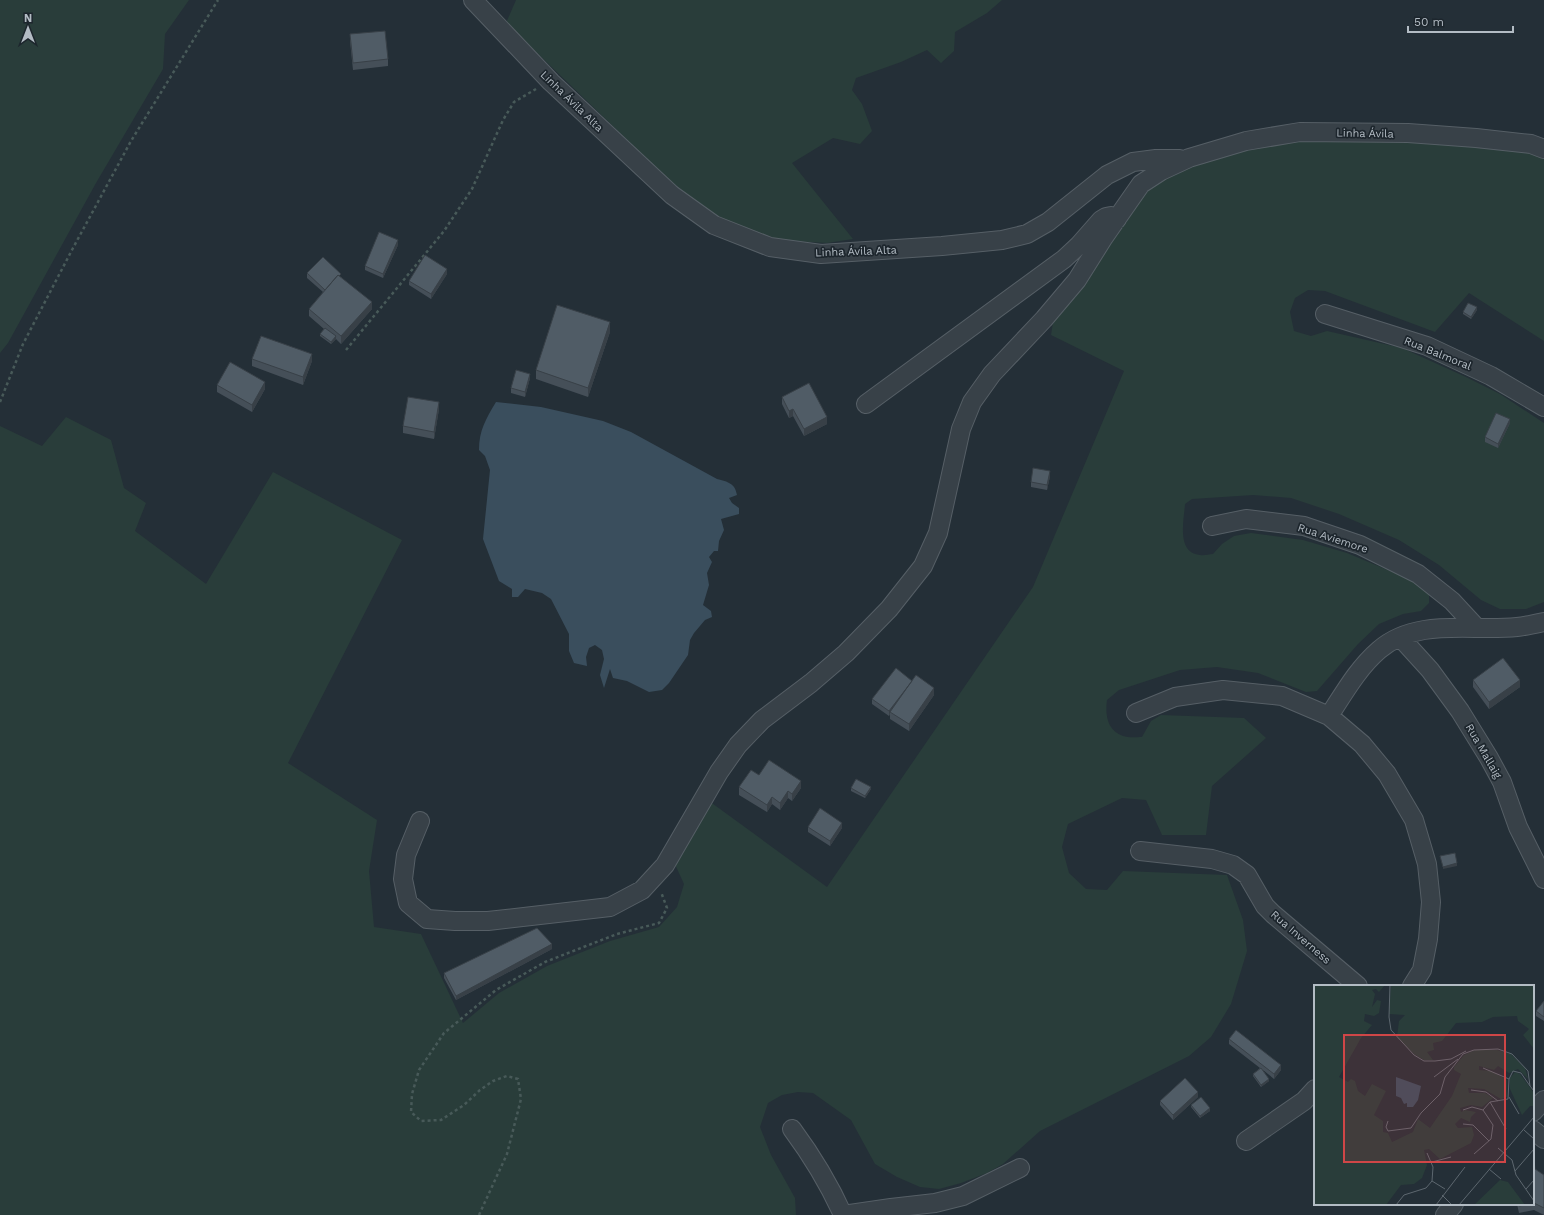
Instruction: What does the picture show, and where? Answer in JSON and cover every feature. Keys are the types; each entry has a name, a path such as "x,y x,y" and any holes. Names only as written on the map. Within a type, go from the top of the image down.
{"street":[{"name":"Linha Ávila Alta","path":"473,0 551,82 672,195 714,225 770,247 821,254 942,246 1002,240 1027,234 1048,222 1107,175 1133,162 1156,159 1189,158"},
{"name":"Linha Ávila","path":"1189,158 1246,141 1300,132 1408,133 1531,144 1544,148"},
{"path":"420,821 406,856 404,878 408,903 427,918 455,921 488,921 610,907 642,890 665,865 719,772 738,745 762,720 811,683 846,653 889,609 923,566 938,533 961,429 972,402 992,374 1044,319 1077,280 1116,219 1141,184 1161,171 1189,158"},
{"path":"866,404 1064,259 1106,216 1111,216 1116,219"},
{"name":"Rua Balmoral","path":"1325,314 1427,346 1491,376 1544,407"},
{"name":"Rua Aviemore","path":"1212,526 1246,520 1304,526 1360,545 1418,574 1452,601 1477,628"},
{"path":"1329,716 1360,670 1379,650 1400,637 1430,628 1517,627 1544,622"},
{"name":"Rua Mallaig","path":"1400,637 1430,670 1460,711 1489,758 1502,782 1518,827 1544,880"},
{"path":"1136,713 1175,696 1223,690 1282,696 1329,716 1362,744 1387,774 1414,820 1427,864 1431,902 1428,938 1422,970 1413,985"},
{"name":"Rua Inverness","path":"1140,851 1212,859 1233,865 1247,875 1265,906 1273,914 1357,985"},
{"path":"1246,1141 1304,1101 1314,1090"},
{"path":"1534,1111 1544,1100"},
{"path":"792,1129 813,1158 832,1189 843,1215 935,1203 963,1196 1020,1168"},
{"path":"1534,1131 1544,1139"},
{"path":"1445,1215 1453,1205"}],"path":[{"path":"0,402 23,344 131,141 218,0"},
{"path":"346,350 444,231 472,189 503,120 514,102 527,93 551,82"},
{"path":"479,1215 507,1154 521,1099 518,1079 507,1076 493,1081 480,1090 464,1105 441,1120 421,1120 411,1112 412,1094 419,1070 444,1034 496,990 545,962 617,934 659,923 667,908 654,876"}],"green space":[{"path":"0,0 189,0 165,34 163,69 96,183 8,343 0,353"},
{"path":"516,0 1002,0 987,13 955,32 954,51 941,63 927,50 901,62 856,78 852,90 862,104 872,131 860,144 833,138 792,163 853,239 827,243 772,240 718,219 673,184 506,23"},
{"path":"1302,139 1466,142 1544,155 1544,341 1469,293 1435,332 1325,291 1308,290 1295,298 1290,312 1294,331 1311,336 1327,331 1402,348 1500,394 1544,423 1544,602 1526,609 1500,609 1481,600 1439,565 1399,540 1339,514 1291,498 1253,495 1192,499 1185,504 1183,527 1184,542 1192,553 1202,555 1213,554 1222,544 1234,536 1251,533 1303,540 1347,553 1419,583 1429,593 1429,603 1421,611 1403,614 1379,624 1358,644 1317,691 1306,692 1258,673 1217,667 1180,670 1119,690 1107,700 1106,711 1110,726 1113,730 1125,737 1142,737 1151,721 1161,715 1244,718 1266,738 1212,786 1206,835 1162,835 1146,800 1122,798 1068,824 1062,847 1069,873 1086,889 1107,890 1123,871 1227,875 1243,920 1247,951 1231,1004 1211,1037 1189,1056 1040,1131 1003,1164 987,1173 961,1183 939,1189 920,1187 897,1177 875,1164 851,1120 813,1093 798,1092 782,1095 768,1103 760,1127 771,1155 795,1198 796,1215 0,1215 0,426 42,446 66,417 111,440 124,488 146,503 135,531 206,584 273,472 402,540 288,763 377,820 369,871 374,927 421,934 463,1023 499,993 547,966 610,941 659,927 677,907 684,884 673,860 709,801 827,887 1033,587 1124,371 1051,335 1055,310 1147,189 1196,162 1249,146"}],"water":[{"path":"496,402 541,407 603,421 631,432 717,479 733,485 735,488 737,495 729,498 732,503 739,508 739,514 721,519 724,530 719,541 718,551 714,551 709,557 712,562 707,573 709,585 703,605 711,611 712,617 705,620 694,633 690,640 688,655 669,683 662,690 649,692 627,681 613,678 610,669 604,688 600,675 604,659 602,650 595,645 589,648 586,657 587,666 574,663 569,651 569,634 551,599 542,593 525,589 518,597 512,597 512,589 499,581 483,539 490,470 485,456 479,450 480,436 486,419"}],"building":[{"path":"385,31 388,59 353,63 350,34"},
{"path":"379,232 398,240 383,274 365,266"},
{"path":"425,255 447,269 431,294 409,281"},
{"path":"323,257 341,274 339,276 338,275 325,290 307,273"},
{"path":"338,275 372,302 341,336 309,309"},
{"path":"1468,303 1477,307 1471,317 1463,312"},
{"path":"557,305 610,322 588,388 536,370"},
{"path":"325,328 336,336 331,342 320,334"},
{"path":"261,336 312,354 303,377 252,359"},
{"path":"230,362 265,382 252,405 217,385"},
{"path":"516,370 530,374 525,392 511,388"},
{"path":"809,383 827,417 804,429 793,409 789,411 782,397"},
{"path":"408,397 439,402 434,432 403,426"},
{"path":"1496,413 1510,419 1498,444 1485,437"},
{"path":"1033,468 1050,471 1047,485 1031,482"},
{"path":"1503,658 1520,680 1489,702 1473,680"},
{"path":"896,668 912,681 889,711 872,699"},
{"path":"916,675 934,688 909,724 890,712"},
{"path":"769,760 801,781 792,794 788,791 780,803 772,797 767,805 739,787 751,770 759,775"},
{"path":"856,779 871,787 865,796 851,788"},
{"path":"820,808 842,823 830,841 808,827"},
{"path":"1455,853 1457,863 1443,867 1440,856"},
{"path":"537,928 552,944 456,996 444,973"},
{"path":"1544,1001 1544,1017 1536,1011"},
{"path":"1236,1030 1281,1065 1274,1074 1229,1039"},
{"path":"1261,1068 1269,1079 1261,1085 1253,1074"},
{"path":"1185,1078 1198,1092 1173,1115 1160,1101"},
{"path":"1201,1097 1210,1108 1200,1116 1191,1105"},
{"path":"1534,1161 1535,1169 1544,1175 1544,1208 1534,1203"}]}
